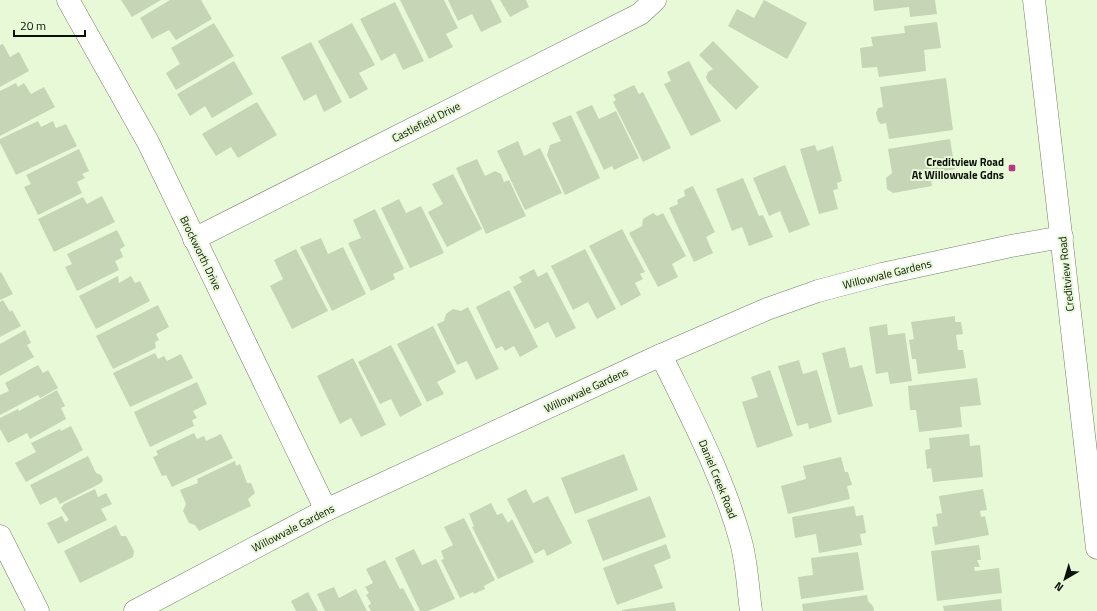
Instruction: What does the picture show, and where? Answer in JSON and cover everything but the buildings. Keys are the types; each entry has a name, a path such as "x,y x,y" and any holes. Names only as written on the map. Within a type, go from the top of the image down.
{"street":[{"name":"Brockworth Drive","path":"68,0 148,142 326,510"},
{"name":"Castlefield Drive","path":"194,239 640,14 655,0"},
{"name":"Creditview Road","path":"1034,0 1097,548"},
{"name":"Willowvale Gardens","path":"135,611 326,510 661,355 767,309 818,291 882,274 1011,246 1062,237"},
{"name":"Daniel Creek Road","path":"661,355 713,461 730,507 742,544 751,611"},
{"path":"0,536 38,611"}],"place":[{"name":"Creditview Road At Willowvale Gdns","path":"1012,168"}]}
